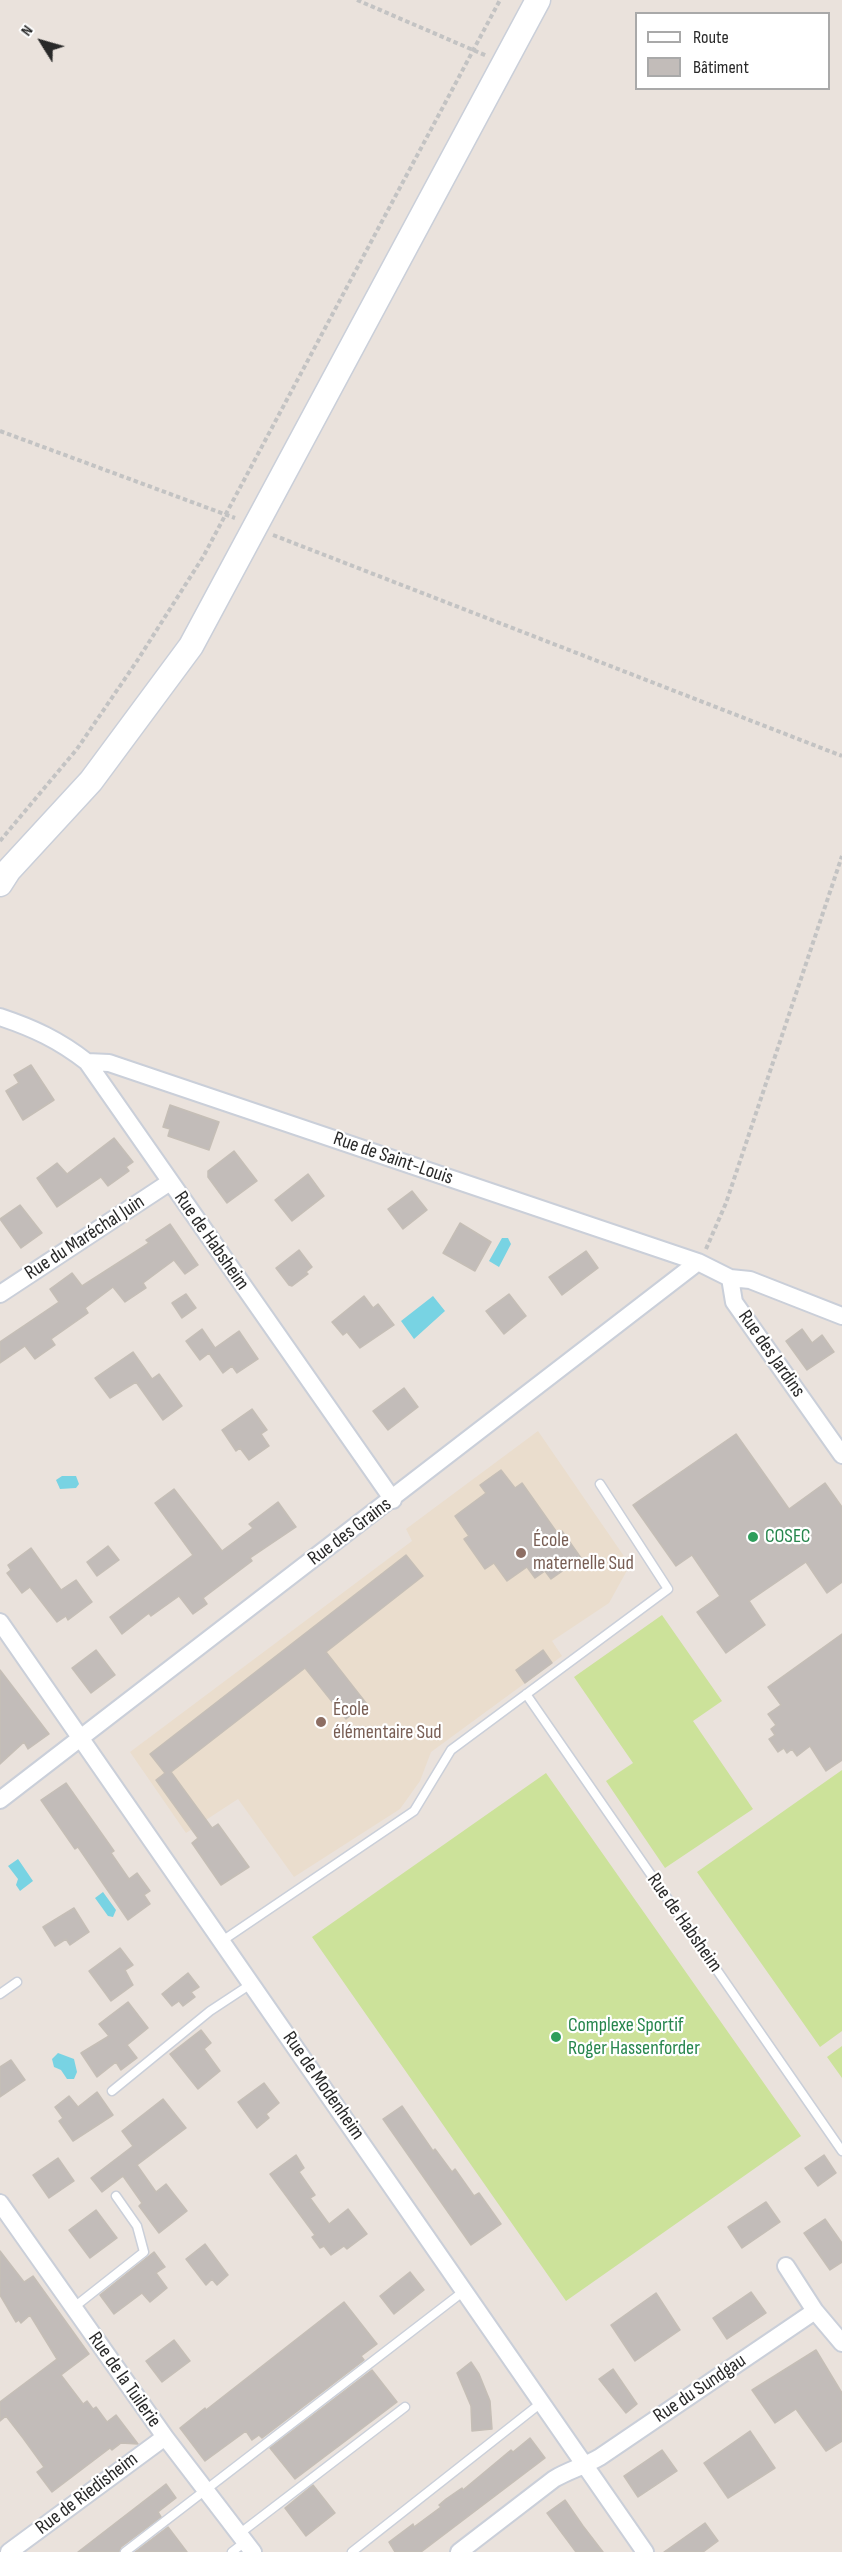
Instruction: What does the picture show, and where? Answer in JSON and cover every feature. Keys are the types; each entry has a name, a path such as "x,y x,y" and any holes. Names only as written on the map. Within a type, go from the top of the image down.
{"main road":[{"path":"3,877 91,782 191,646 538,0"}],"street":[{"name":"Rue de Habsheim","path":"0,1017 34,1028 62,1042 87,1062 393,1500"},
{"name":"Rue de Saint-Louis","path":"87,1062 109,1062 698,1262"},
{"name":"Rue du Maréchal Juin","path":"0,1294 170,1182"},
{"path":"698,1262 730,1278 750,1280 842,1316"},
{"name":"Rue des Grains","path":"0,1800 393,1500 698,1262"},
{"name":"Rue des Jardins","path":"730,1278 734,1302 841,1452"},
{"name":"Rue de Modenheim","path":"0,1622 82,1737 645,2552"},
{"name":"Rue de la Tuilerie","path":"0,2204 165,2437 206,2490 242,2545"},
{"path":"786,2266 815,2311 842,2343"},
{"name":"Rue du Sundgau","path":"459,2552 554,2479 571,2469 585,2466 815,2311"},
{"name":"Rue de Riedisheim","path":"9,2552 165,2437"}],"lane":[{"path":"222,1941 414,1811 452,1750 668,1589 600,1484"},
{"name":"Rue de Habsheim","path":"526,1694 842,2151"},
{"path":"0,1994 17,1982"},
{"path":"112,2091 210,2011 252,1983"},
{"path":"74,2308 144,2252 137,2226 116,2196"},
{"path":"125,2552 464,2291"},
{"path":"352,2552 541,2403"},
{"path":"242,2545 405,2408"}],"path":[{"path":"357,0 504,64"},
{"path":"0,841 76,749 138,661 203,557 500,0"},
{"path":"0,431 255,526 842,756"},
{"path":"698,1262 713,1238 726,1203 842,856"}],"shaded area":[{"name":"École élémentaire Sud","path":"538,1431 630,1565 609,1603 552,1641 562,1656 431,1752 420,1781 400,1809 294,1877 238,1799 186,1833 130,1752 412,1541 406,1529"}],"green space":[{"path":"662,1615 722,1701 693,1721 753,1809 665,1868 606,1781 633,1763 574,1677"},
{"path":"842,1770 842,2031 820,2047 697,1872"},
{"name":"Complexe Sportif Roger Hassenforder","path":"546,1773 801,2136 566,2301 312,1937"},
{"path":"842,2046 842,2078 827,2057"}],"water":[{"path":"502,1238 508,1238 511,1244 499,1267 489,1261"},
{"path":"433,1296 445,1311 414,1339 401,1321"},
{"path":"62,1476 76,1476 79,1484 76,1488 60,1489 56,1480"},
{"path":"18,1859 33,1881 20,1891 16,1885 18,1879 8,1866"},
{"path":"103,1892 116,1910 113,1917 108,1916 95,1898"},
{"path":"58,2053 74,2059 77,2072 74,2079 67,2079 61,2070 54,2067 52,2059"}],"building":[{"path":"31,1065 54,1100 23,1120 6,1091 19,1083 14,1075"},
{"path":"170,1105 219,1122 209,1150 168,1136 170,1129 163,1127"},
{"path":"114,1138 133,1162 126,1167 129,1171 108,1186 101,1177 57,1207 37,1178 57,1163 67,1174"},
{"path":"234,1151 257,1181 227,1203 208,1177 208,1171"},
{"path":"308,1174 324,1196 292,1221 275,1200"},
{"path":"412,1191 427,1210 403,1229 388,1209"},
{"path":"20,1205 42,1233 21,1248 0,1219"},
{"path":"460,1223 491,1242 475,1271 443,1253"},
{"path":"170,1224 198,1265 185,1274 174,1260 143,1283 146,1288 125,1302 113,1287 85,1308 88,1313 51,1339 55,1345 35,1359 25,1346 0,1363 0,1342 59,1302 50,1289 72,1273 82,1286 149,1243 146,1240"},
{"path":"299,1250 312,1267 306,1272 308,1274 292,1286 276,1268"},
{"path":"586,1251 598,1268 562,1295 549,1277"},
{"path":"186,1294 196,1308 182,1318 172,1303"},
{"path":"509,1294 526,1316 504,1334 486,1311"},
{"path":"364,1296 373,1308 378,1304 394,1325 360,1348 347,1332 343,1335 332,1322"},
{"path":"202,1329 215,1348 239,1331 258,1359 237,1373 232,1366 223,1373 209,1353 200,1360 186,1341"},
{"path":"802,1329 812,1343 822,1335 834,1352 807,1370 786,1341"},
{"path":"133,1352 152,1379 159,1374 182,1406 163,1420 136,1382 110,1398 95,1378"},
{"path":"404,1388 418,1407 388,1430 373,1411"},
{"path":"252,1409 267,1430 261,1434 269,1446 249,1460 240,1448 236,1451 222,1430"},
{"path":"736,1434 789,1509 825,1483 842,1507 842,1582 827,1593 806,1562 749,1601 765,1625 726,1653 697,1612 720,1596 692,1555 676,1566 633,1505"},
{"path":"501,1470 515,1488 522,1483 558,1534 562,1531 581,1558 551,1579 545,1571 535,1578 527,1567 507,1581 494,1563 485,1569 464,1539 469,1536 455,1516 486,1493 480,1485"},
{"path":"174,1489 222,1551 253,1528 249,1524 278,1502 296,1527 250,1558 252,1561 203,1598 207,1604 193,1614 179,1596 151,1616 149,1613 122,1634 110,1617 193,1555 155,1503"},
{"path":"108,1546 119,1560 97,1576 87,1562"},
{"path":"31,1548 61,1590 76,1580 92,1602 68,1620 66,1616 57,1622 30,1587 22,1593 7,1573 11,1570 8,1565"},
{"path":"406,1555 423,1576 326,1652 366,1703 346,1719 305,1668 171,1772 212,1828 218,1824 249,1867 221,1885 192,1843 198,1838 156,1780 165,1773 150,1754"},
{"path":"842,1634 842,1760 826,1771 810,1746 797,1756 792,1749 787,1753 784,1748 778,1752 769,1739 775,1735 771,1729 776,1725 768,1714 781,1705 768,1687"},
{"path":"96,1650 115,1675 91,1693 72,1668"},
{"path":"543,1650 552,1663 525,1683 516,1670"},
{"path":"0,1670 49,1734 28,1749 24,1742 0,1764"},
{"path":"66,1783 114,1851 111,1853 129,1879 137,1873 150,1891 144,1895 150,1904 128,1920 78,1847 75,1849 41,1800"},
{"path":"74,1908 89,1932 70,1945 66,1939 55,1946 43,1927"},
{"path":"120,1948 133,1965 125,1970 133,1985 111,2001 89,1971"},
{"path":"188,1973 199,1987 191,1992 195,1997 183,2006 179,2001 172,2006 162,1994"},
{"path":"128,2002 148,2028 127,2045 137,2058 121,2070 116,2062 97,2077 81,2053 109,2036 99,2024"},
{"path":"201,2030 211,2043 204,2049 220,2071 198,2089 170,2054"},
{"path":"11,2060 25,2080 0,2097 0,2067"},
{"path":"264,2083 279,2103 266,2114 269,2118 257,2128 238,2102"},
{"path":"97,2092 113,2115 73,2141 59,2121 63,2118 55,2107 69,2096 78,2107"},
{"path":"163,2099 186,2128 137,2165 156,2192 166,2184 187,2211 159,2233 139,2206 142,2203 123,2176 102,2192 91,2178 133,2146 122,2131"},
{"path":"402,2106 433,2151 435,2149 452,2172 455,2169 474,2196 479,2193 501,2224 471,2245 383,2119"},
{"path":"296,2155 304,2168 299,2172 315,2195 310,2198 329,2224 348,2209 367,2234 347,2249 344,2246 331,2255 324,2246 320,2248 312,2237 315,2235 270,2174"},
{"path":"824,2155 836,2173 818,2186 805,2168"},
{"path":"58,2158 74,2181 49,2198 33,2175"},
{"path":"766,2202 780,2222 742,2248 728,2227"},
{"path":"96,2210 117,2238 90,2258 69,2230"},
{"path":"825,2219 842,2243 842,2262 830,2270 804,2233"},
{"path":"205,2244 228,2275 217,2285 212,2279 206,2285 186,2259"},
{"path":"0,2251 24,2282 33,2276 89,2354 61,2375 83,2404 87,2401 93,2409 96,2407 107,2422 116,2415 138,2444 121,2443 112,2450 110,2448 52,2492 37,2472 44,2467 23,2438 6,2416 0,2421 0,2402 57,2359 30,2315 21,2323 19,2320 16,2322 0,2295"},
{"path":"154,2252 165,2267 156,2273 167,2288 150,2302 142,2293 114,2314 100,2295"},
{"path":"410,2272 424,2290 394,2314 380,2296"},
{"path":"751,2292 766,2313 727,2339 713,2318"},
{"path":"656,2293 680,2330 635,2361 611,2325"},
{"path":"344,2302 377,2344 361,2356 364,2360 262,2438 259,2435 252,2440 246,2431 205,2461 180,2428"},
{"path":"174,2340 190,2361 162,2382 146,2361"},
{"path":"816,2350 842,2393 842,2441 826,2451 796,2409 775,2423 752,2390"},
{"path":"471,2362 479,2374 490,2401 492,2429 472,2431 471,2406 457,2373"},
{"path":"613,2369 637,2404 626,2413 599,2379"},
{"path":"372,2370 397,2402 295,2479 270,2448"},
{"path":"750,2431 775,2468 728,2498 704,2463"},
{"path":"530,2438 545,2458 421,2552 395,2552 389,2542 413,2524 414,2527 441,2507 439,2505 446,2499 462,2488 463,2490 511,2450 513,2452"},
{"path":"662,2450 677,2471 638,2497 624,2476"},
{"path":"166,2484 176,2498 158,2512 161,2517 121,2547 119,2552 78,2552"},
{"path":"313,2485 335,2513 306,2536 285,2508"},
{"path":"565,2500 603,2552 576,2552 547,2513"},
{"path":"705,2523 718,2541 703,2552 664,2552"},
{"path":"168,2527 187,2552 135,2552"}],"place":[{"name":"COSEC","path":"753,1537"},
{"name":"École maternelle Sud","path":"521,1553"},
{"name":"École élémentaire Sud","path":"321,1722"},
{"name":"Complexe Sportif Roger Hassenforder","path":"556,2037"}]}
